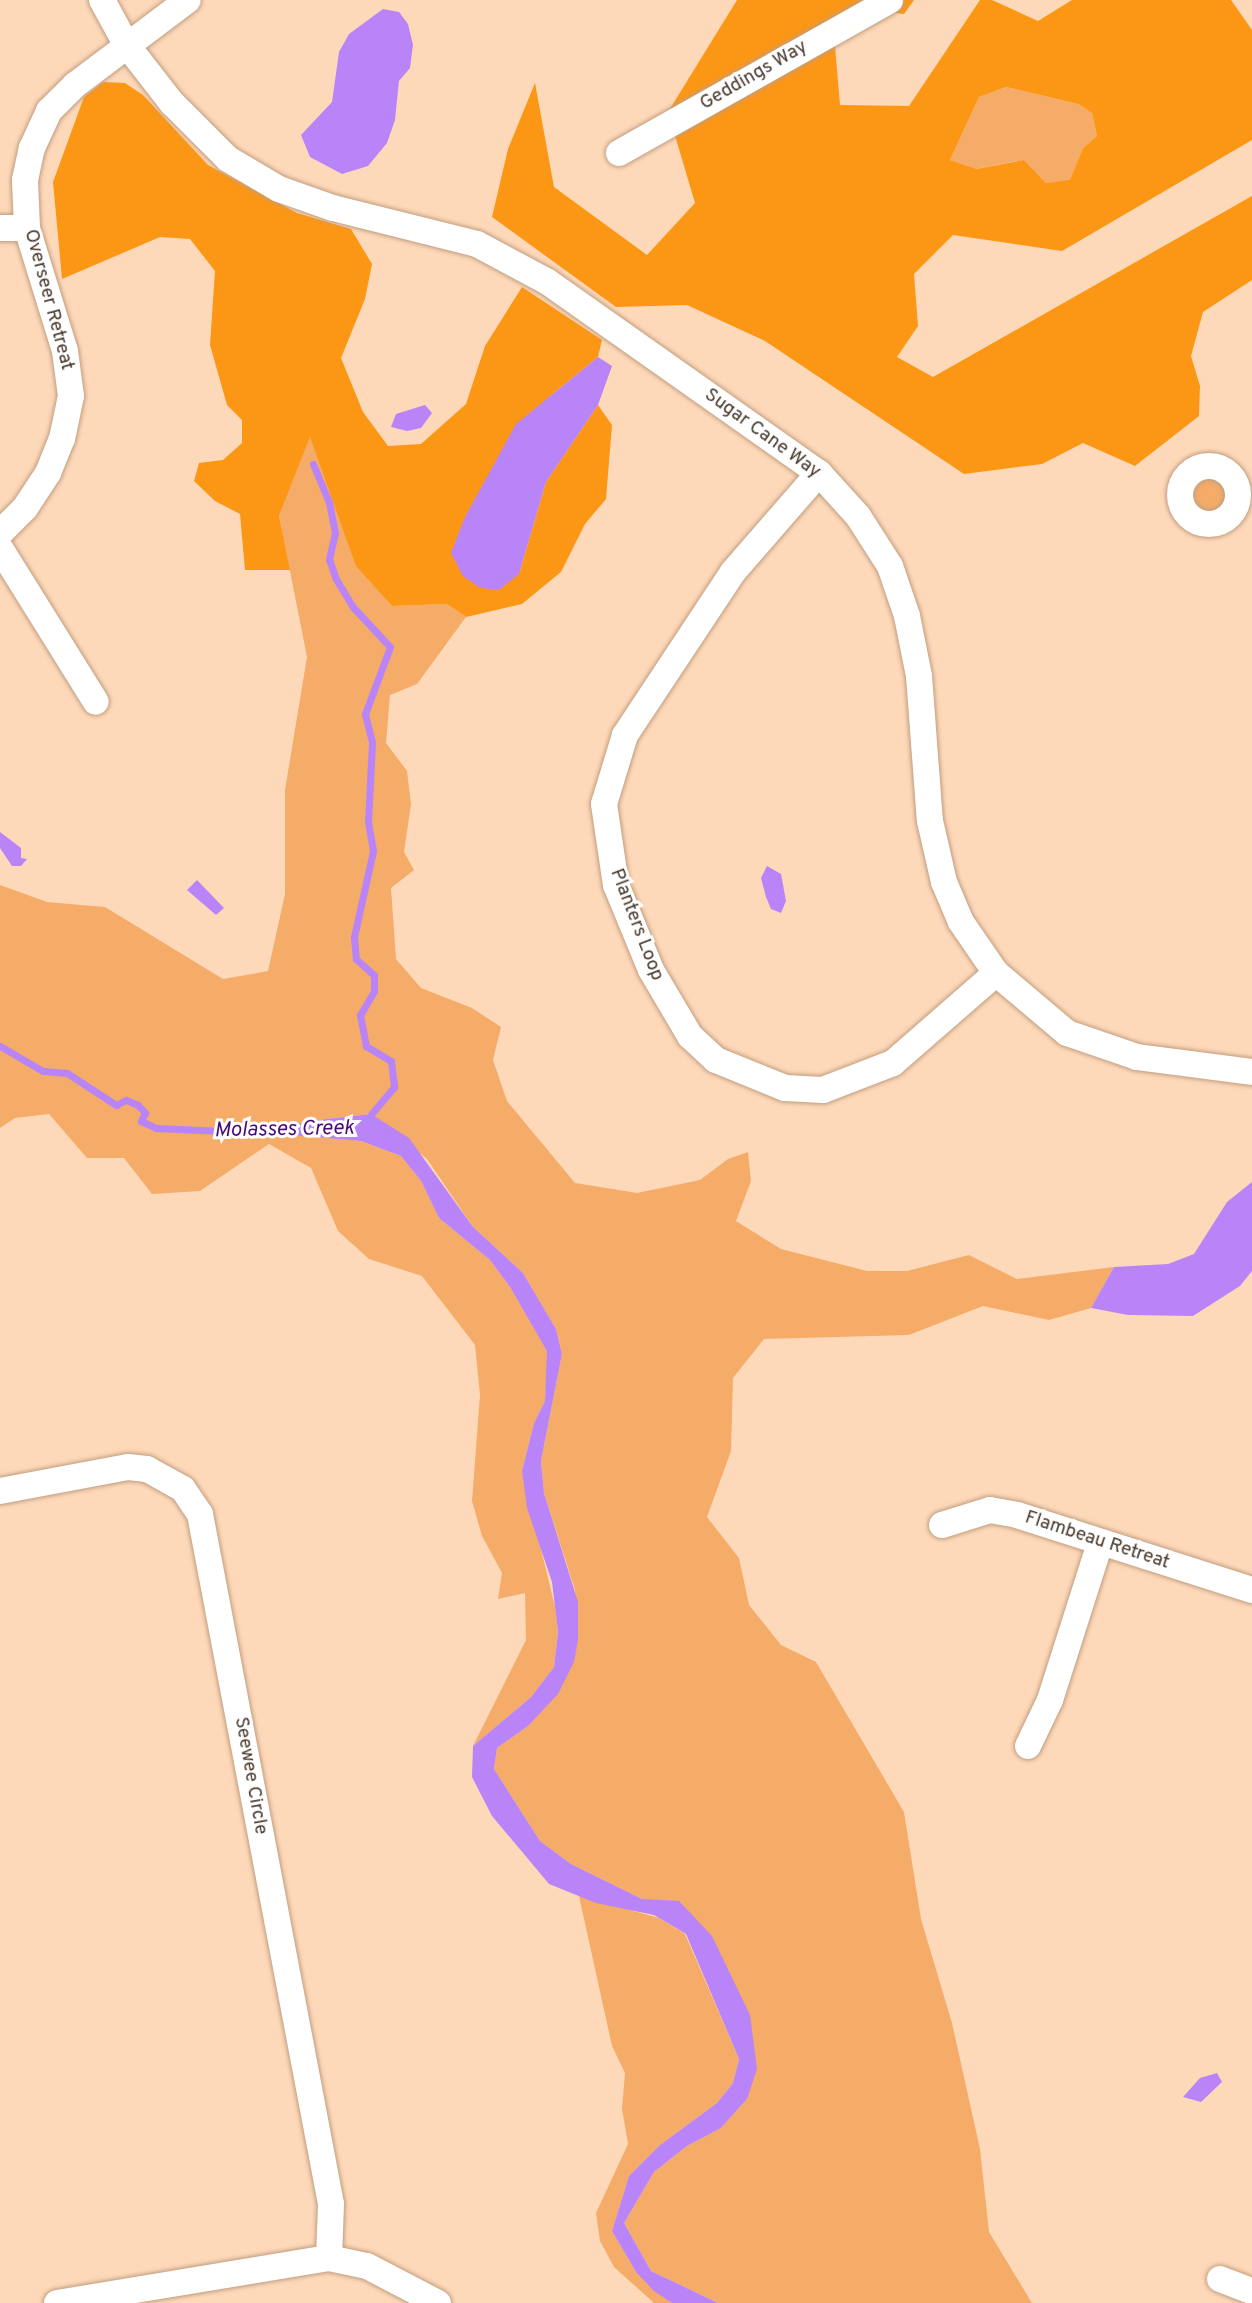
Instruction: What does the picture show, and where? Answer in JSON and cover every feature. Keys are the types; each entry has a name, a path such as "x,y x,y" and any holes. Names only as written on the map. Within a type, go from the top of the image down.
{"street":[{"name":"Sugar Cane Way","path":"102,0 127,44 172,103 228,159 279,189 333,208 489,250 548,282 819,473 858,516 890,566 907,617 919,676 930,821 944,882 961,922 996,973 1067,1033 1137,1057 1252,1072"},
{"name":"Overseer Retreat","path":"0,533 25,508 48,473 62,439 71,396 65,351 27,228 25,180 32,148 49,111 127,44 188,0"},
{"name":"Geddings Way","path":"619,153 890,0"},
{"path":"0,228 27,228"},
{"name":"Planters Loop","path":"819,473 733,572 625,735 604,804 616,885 651,970 690,1036 716,1060 785,1088 823,1090 893,1063 996,973"},
{"path":"0,548 96,702"},
{"name":"Seewee Circle","path":"0,1491 128,1467 147,1469 174,1482 200,1514 331,2204 329,2258"},
{"name":"Flambeau Retreat","path":"942,1525 990,1510 1252,1590"},
{"path":"1028,1746 1050,1700 1100,1543"},
{"path":"57,2303 329,2258 367,2266 438,2303"},
{"path":"1220,2279 1252,2291"}],"shaded area":[{"path":"737,0 914,0 904,14 856,8 835,46 840,105 909,106 980,0 992,0 1038,21 1072,0 1231,0 1252,30 1252,140 1062,251 953,235 914,274 918,326 897,357 933,377 1252,196 1252,280 1203,312 1191,356 1200,386 1199,416 1135,466 1083,443 1042,464 964,474 765,341 687,305 616,307 492,217 508,149 535,83 554,187 647,255 695,203 668,112","holes":["1006,87 1078,104 1092,113 1097,136 1083,148 1070,180 1046,183 1024,160 976,169 950,160 979,97"]},
{"path":"103,82 125,83 143,95 208,165 297,213 351,229 372,264 365,299 341,358 363,412 388,446 421,444 466,404 485,346 522,287 602,340 598,357 549,397 519,574 546,482 598,405 612,425 606,499 585,524 561,572 522,604 466,617 447,604 392,606 356,566 310,437 279,516 290,570 245,570 240,514 215,501 194,481 199,463 223,460 242,443 242,420 227,405 210,345 215,271 190,239 160,237 62,279 53,182 84,97"},
{"path":"1006,87 1078,104 1092,113 1097,136 1083,148 1070,181 1046,183 1024,160 975,169 950,160 979,97"},
{"path":"310,436 357,566 392,606 447,604 466,617 417,684 390,695 386,743 407,771 411,804 404,852 414,870 391,888 396,959 421,988 472,1008 501,1027 493,1060 507,1101 575,1183 637,1193 700,1180 728,1159 748,1152 751,1181 736,1221 781,1249 867,1271 907,1271 969,1255 1017,1279 1114,1267 1091,1308 1049,1320 983,1306 909,1335 764,1339 733,1378 731,1451 707,1517 739,1558 749,1605 781,1645 816,1662 904,1812 921,1919 952,2023 980,2149 989,2232 1032,2303 718,2303 651,2271 624,2223 654,2172 687,2146 721,2128 747,2099 721,1954 642,1899 571,1864 540,1841 494,1769 497,1748 528,1726 578,1640 575,1590 544,1493 541,1461 562,1354 556,1329 523,1273 473,1227 427,1159 371,1114 309,1121 271,1133 361,1141 401,1156 421,1181 439,1218 490,1260 510,1287 548,1351 545,1401 534,1423 522,1471 555,1607 558,1632 554,1667 531,1697 473,1746 526,1640 525,1593 498,1599 502,1573 482,1536 472,1501 480,1395 475,1345 422,1276 369,1259 338,1231 311,1168 269,1144 200,1191 152,1194 124,1158 87,1158 49,1114 15,1118 0,1128 0,885 47,902 105,907 223,979 268,971 285,894 285,790 307,657 279,516"},
{"path":"1210,479 1221,484 1226,495 1221,506 1210,511 1199,506 1194,495 1199,484"},
{"path":"579,1896 659,1918 685,1934 739,2059 733,2083 717,2103 660,2145 629,2176 612,2231 636,2272 672,2303 654,2303 614,2267 600,2241 596,2213 628,2144 622,2109 625,2073 612,2046"}],"water":[{"path":"383,9 399,12 408,24 413,45 410,68 399,81 395,120 387,143 368,166 342,174 310,157 301,135 332,102 339,52 349,34"},
{"path":"598,357 612,366 598,405 546,482 519,574 499,590 480,588 463,576 451,553 465,517 516,424"},
{"path":"425,405 432,413 421,428 407,431 391,427 396,414"},
{"path":"0,832 21,848 21,858 27,859 21,866 12,866 0,848"},
{"path":"767,866 781,874 786,901 781,913 771,909 766,897 761,878"},
{"path":"197,880 224,908 216,915 187,890"},
{"path":"371,1114 409,1138 473,1227 523,1273 556,1329 562,1354 541,1461 544,1493 578,1602 578,1640 574,1662 558,1694 528,1726 497,1748 494,1769 540,1841 571,1864 642,1899 679,1901 712,1936 750,2015 757,2069 747,2099 721,2128 687,2146 654,2172 624,2223 651,2271 718,2303 672,2303 654,2291 636,2272 612,2231 629,2176 660,2145 717,2103 733,2083 739,2059 686,1934 654,1915 596,1903 549,1884 492,1816 472,1777 473,1746 531,1697 554,1667 558,1632 552,1582 527,1508 522,1471 534,1423 545,1401 547,1351 510,1287 490,1260 439,1218 421,1181 401,1156 361,1141 268,1133 309,1121"},
{"path":"1252,1182 1252,1271 1240,1286 1193,1316 1128,1315 1091,1308 1114,1267 1168,1264 1194,1254 1227,1202"},
{"path":"1217,2073 1222,2082 1201,2102 1183,2097 1200,2078"}],"waterway":[{"path":"313,464 329,502 335,533 329,559 336,579 353,607 390,647 365,714 372,743 368,822 373,851 354,937 356,959 374,975 374,991 360,1015 366,1046 391,1061 394,1087 371,1114"},
{"name":"Molasses Creek","path":"0,1046 43,1071 67,1073 116,1105 126,1100 138,1105 145,1113 141,1121 156,1128 268,1133"}]}
